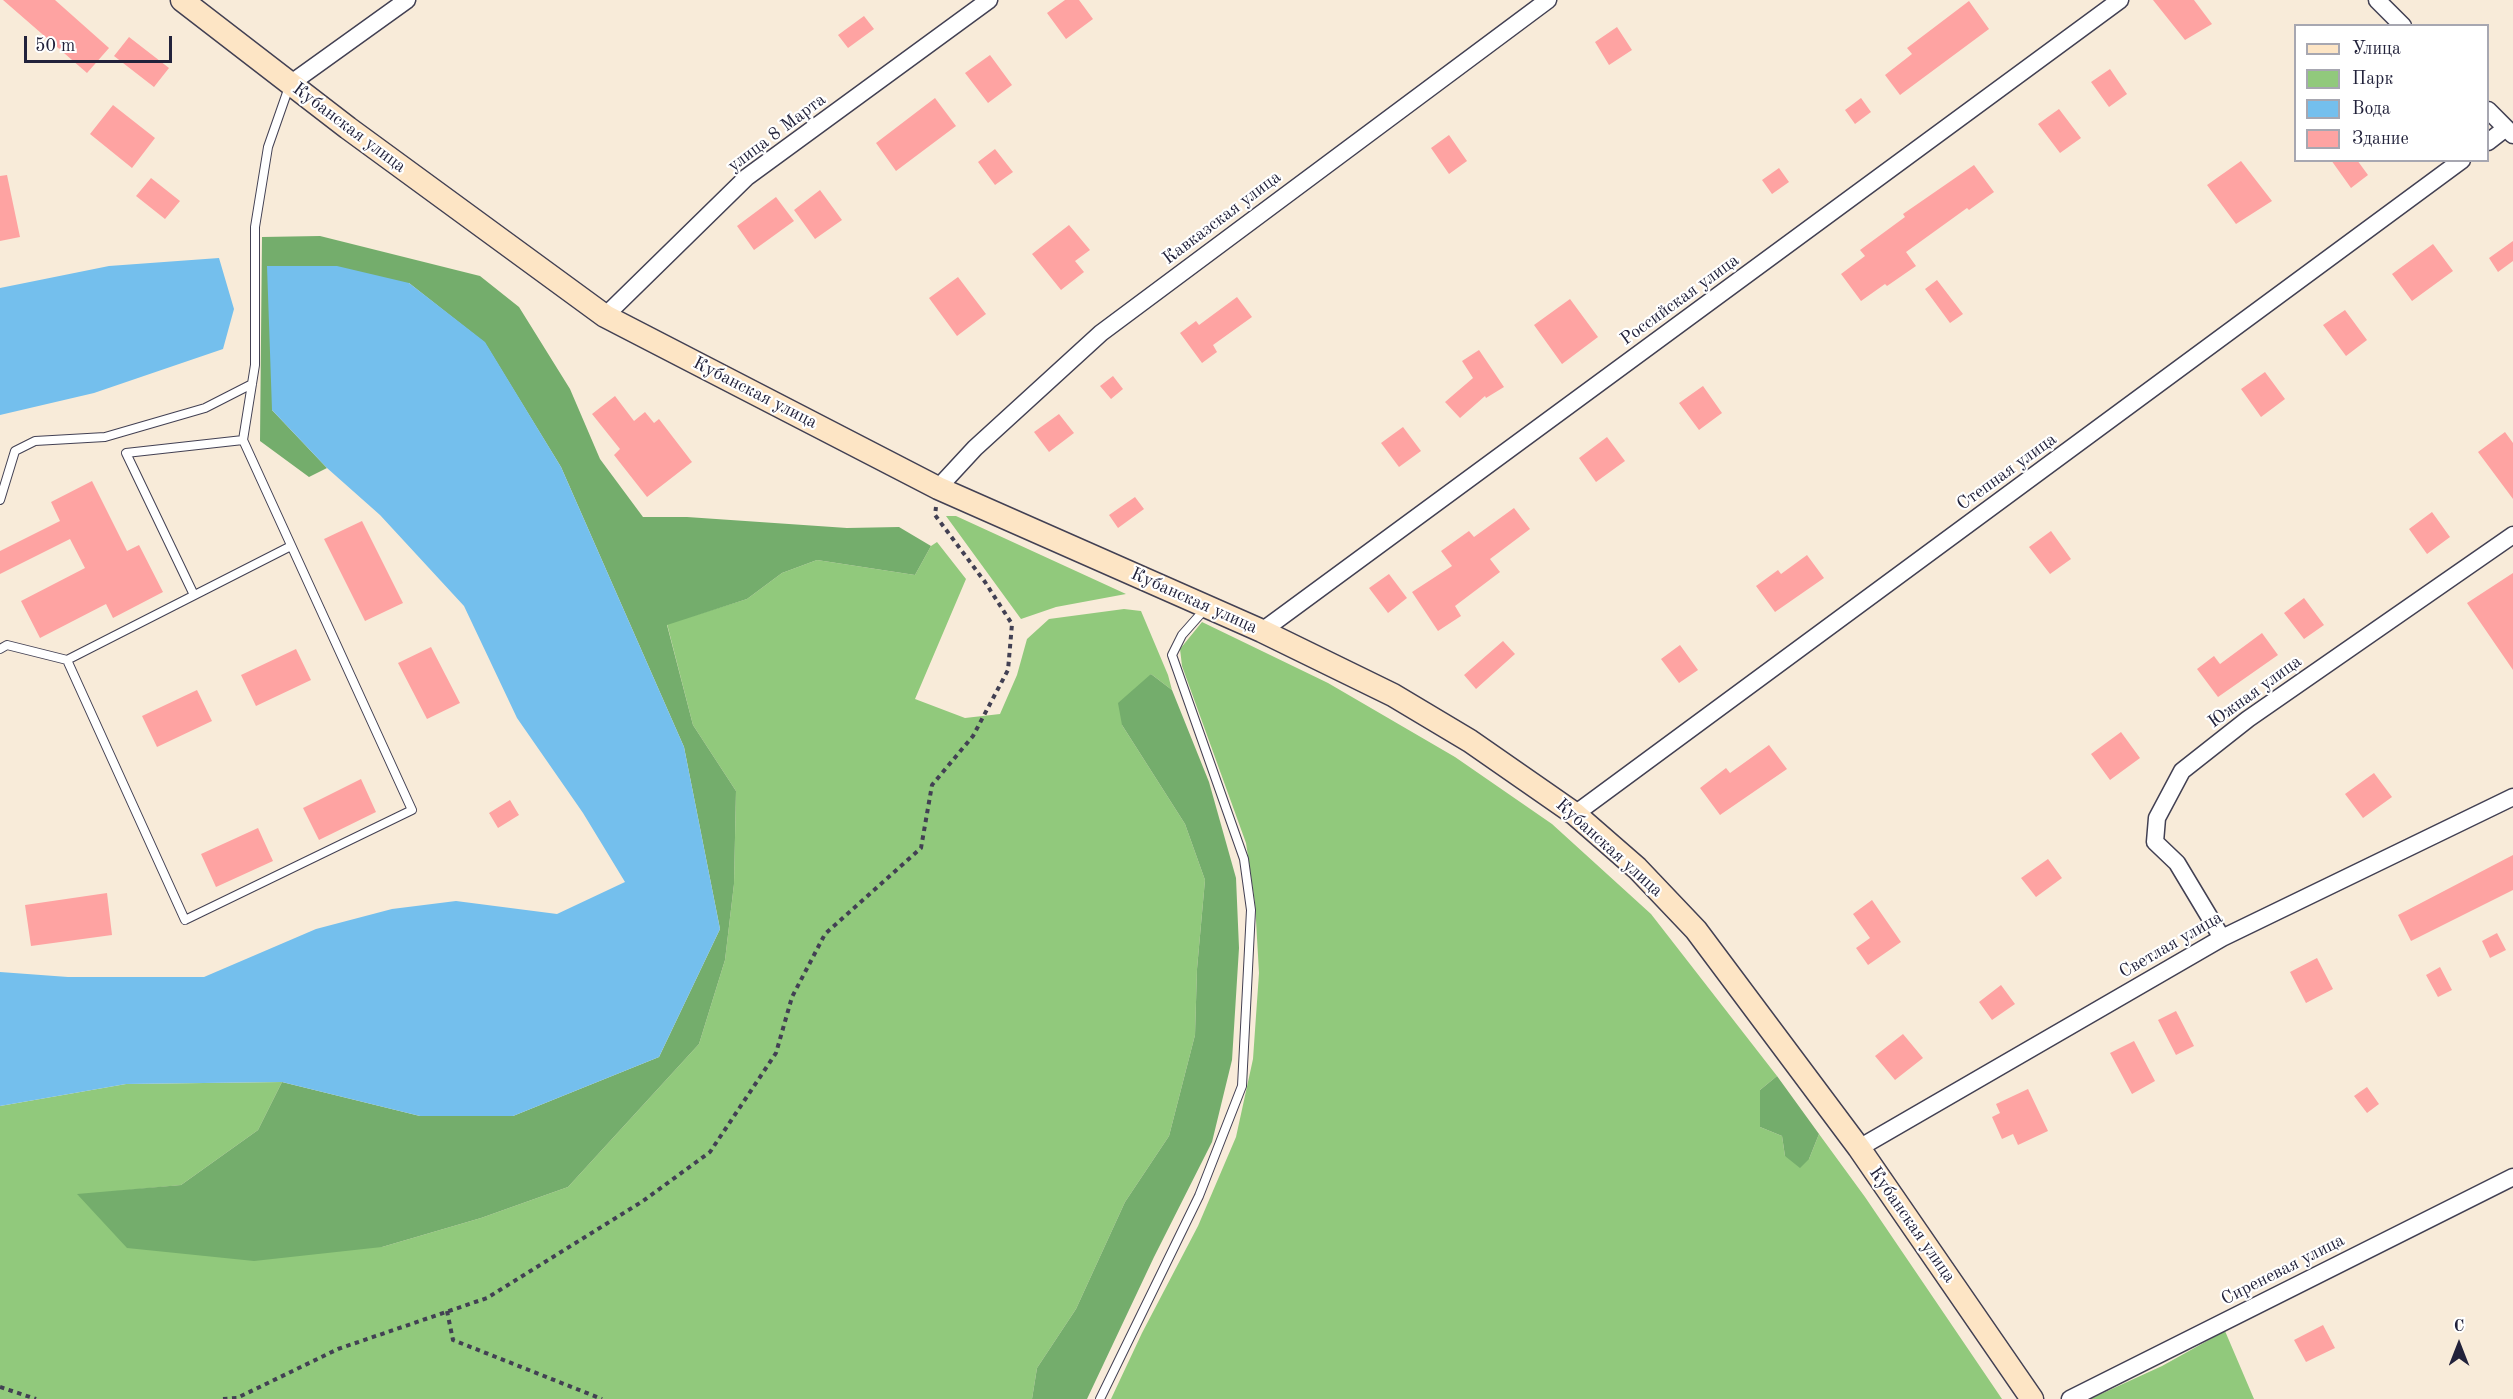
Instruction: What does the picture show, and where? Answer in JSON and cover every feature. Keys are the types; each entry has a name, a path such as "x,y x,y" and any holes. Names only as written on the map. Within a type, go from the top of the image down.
{"main road":[{"name":"Кубанская улица","path":"182,0 290,84 605,316 938,488 1262,631 1393,695 1470,741 1575,814 1637,868 1696,930 1859,1148 2032,1399"}],"street":[{"path":"290,84 407,0"},
{"name":"улица 8 Марта","path":"605,316 747,177 989,0"},
{"name":"Кавказская улица","path":"938,488 975,448 1101,333 1548,0"},
{"name":"Российская улица","path":"1262,631 2120,0"},
{"path":"2377,0 2401,24"},
{"path":"2489,112 2509,132 2489,141"},
{"name":"Степная улица","path":"1575,814 2459,162"},
{"name":"Южная улица","path":"2222,938 2177,863 2155,842 2157,818 2182,771 2248,719 2513,535"},
{"name":"Светлая улица","path":"1859,1148 2222,938 2513,797"},
{"name":"Сиреневая улица","path":"2070,1399 2513,1177"}],"lane":[{"path":"68,660 185,920 412,810 243,440 255,365 255,227 268,147 290,84"},
{"path":"0,500 15,451 35,441 105,437 205,408 252,384"},
{"path":"194,596 126,453 243,440"},
{"path":"2,646 68,660 291,546"},
{"path":"1100,1399 1199,1196 1242,1086 1251,910 1244,859 1172,656 1182,635 1208,607"}],"path":[{"path":"223,1399 237,1398 338,1349 487,1298 643,1201 710,1152 776,1053 792,997 825,934 921,848 932,785 974,736 1008,670 1012,624 986,582 935,515 938,488"},
{"path":"447,1311 453,1340 602,1399"},
{"path":"0,1387 36,1399"}],"green space":[{"path":"320,236 480,276 519,307 570,389 600,459 643,517 687,517 847,528 899,527 931,546 915,575 817,560 782,573 747,599 667,625 693,725 736,791 734,884 725,960 699,1044 568,1187 481,1218 382,1247 254,1261 127,1248 77,1194 181,1185 258,1130 282,1082 420,1116 513,1116 659,1057 720,929 684,747 561,467 485,343 409,283 272,410 327,468 309,477 260,441 262,237"},
{"path":"946,516 956,516 1126,594 1056,607 1021,619"},
{"path":"937,542 966,579 915,699 965,718 1000,714 1017,675 1027,639 1049,619 1124,609 1141,611 1172,690 1151,674 1122,725 1185,824 1205,880 1197,969 1195,1035 1169,1136 1125,1202 1076,1309 1037,1368 1032,1399 0,1399 0,1106 126,1084 282,1082 258,1130 181,1185 78,1195 382,1247 481,1218 568,1187 699,1044 725,960 734,884 736,791 693,725 667,624 747,599 782,573 817,560 915,575 931,546"},
{"path":"1202,622 1328,683 1455,757 1552,824 1651,914 1777,1076 1760,1090 1760,1127 1782,1136 1785,1156 1809,1159 1819,1134 1865,1197 2002,1399 1111,1399 1142,1333 1198,1226 1236,1137 1253,1059 1259,973 1255,903 1246,843 1182,666 1180,649"},
{"path":"1151,674 1172,690 1209,782 1236,878 1239,948 1232,1060 1212,1142 1154,1257 1087,1399 1032,1399 1037,1368 1076,1309 1125,1202 1169,1136 1195,1035 1197,969 1205,880 1185,824 1122,725 1118,703"},
{"path":"1777,1076 1819,1134 1809,1159 1800,1168 1785,1156 1782,1136 1760,1127 1760,1090"},
{"path":"2225,1331 2254,1399 2090,1399 2162,1366"}],"water":[{"path":"219,258 234,309 223,349 94,393 0,415 0,288 109,266"},
{"path":"267,266 337,266 409,283 485,342 561,467 684,747 720,929 659,1057 513,1116 420,1116 282,1082 126,1084 0,1106 0,972 68,977 204,977 316,929 392,909 456,901 557,914 625,882 583,813 517,718 464,606 380,515 327,468 272,410"}],"building":[{"path":"3,0 55,0 109,48 87,73"},
{"path":"1065,0 1079,0 1093,19 1066,39 1047,13"},
{"path":"2153,0 2194,0 2212,24 2185,40"},
{"path":"1969,1 1989,29 1900,95 1885,75 1912,54 1907,48"},
{"path":"864,16 874,29 848,48 838,35"},
{"path":"1617,27 1632,50 1609,65 1595,42"},
{"path":"129,37 169,68 154,87 114,56"},
{"path":"990,55 1012,85 988,103 965,73"},
{"path":"2110,69 2127,94 2109,107 2091,82"},
{"path":"935,98 956,126 896,171 876,143"},
{"path":"1861,98 1871,112 1855,124 1845,110"},
{"path":"113,105 155,138 132,168 90,134"},
{"path":"2059,109 2081,138 2060,153 2038,124"},
{"path":"1449,135 1467,161 1449,174 1431,148"},
{"path":"995,149 1013,172 995,185 978,162"},
{"path":"2241,161 2272,201 2236,224 2207,185"},
{"path":"2332,162 2358,162 2368,175 2351,188"},
{"path":"1974,165 1994,192 1969,210 1967,208 1906,252 1916,266 1861,301 1841,274 1865,256 1860,250 1905,217 1903,214"},
{"path":"1779,168 1789,182 1772,194 1762,180"},
{"path":"7,175 20,237 0,241 0,176"},
{"path":"151,178 180,201 165,219 136,196"},
{"path":"820,190 842,220 815,239 794,210"},
{"path":"776,197 794,221 754,250 737,226"},
{"path":"1069,225 1090,250 1075,261 1084,272 1061,290 1032,254"},
{"path":"2513,241 2513,261 2498,272 2489,258"},
{"path":"2433,244 2453,271 2412,301 2392,274"},
{"path":"958,277 986,314 957,336 929,298"},
{"path":"1937,280 1963,314 1950,323 1925,289"},
{"path":"1237,297 1252,317 1213,345 1217,352 1202,363 1180,333 1196,321 1199,325"},
{"path":"1570,299 1598,337 1562,364 1534,325"},
{"path":"2345,310 2367,340 2346,356 2323,325"},
{"path":"1479,350 1504,387 1486,398 1485,396 1460,418 1445,402 1473,378 1462,361"},
{"path":"2265,372 2285,399 2261,417 2241,389"},
{"path":"1113,376 1123,389 1111,399 1100,386"},
{"path":"1703,386 1722,413 1699,430 1679,403"},
{"path":"615,396 634,421 645,412 654,423 659,419 692,462 647,497 614,455 620,449 592,414"},
{"path":"1059,414 1074,433 1049,452 1034,432"},
{"path":"1403,427 1421,451 1399,467 1381,443"},
{"path":"2505,432 2513,443 2513,499 2478,452"},
{"path":"1607,437 1625,461 1596,482 1579,458"},
{"path":"92,481 127,551 139,545 163,592 113,618 106,604 40,638 21,601 85,568 70,539 0,574 0,551 60,521 51,502"},
{"path":"1135,497 1144,509 1118,528 1109,515"},
{"path":"1514,508 1530,529 1490,559 1500,572 1455,606 1461,616 1438,631 1412,592 1452,566 1441,551 1469,531 1474,537"},
{"path":"2432,512 2450,537 2427,554 2409,529"},
{"path":"362,521 403,603 365,621 324,539"},
{"path":"2051,531 2071,559 2050,574 2029,547"},
{"path":"1807,555 1824,578 1775,612 1756,586 1778,570 1781,574"},
{"path":"2513,573 2513,670 2467,603"},
{"path":"1389,574 1407,598 1388,613 1369,588"},
{"path":"2304,598 2324,625 2304,639 2284,613"},
{"path":"2262,633 2278,655 2218,697 2197,669 2214,656 2220,664"},
{"path":"1503,641 1515,654 1476,689 1464,675"},
{"path":"1680,645 1698,670 1679,683 1661,659"},
{"path":"431,647 460,703 427,719 398,663"},
{"path":"296,649 311,680 256,706 241,675"},
{"path":"197,690 212,721 157,747 142,716"},
{"path":"2121,732 2140,758 2110,780 2091,754"},
{"path":"1769,745 1787,769 1720,815 1700,788 1726,768 1730,773"},
{"path":"2374,773 2392,797 2363,818 2345,794"},
{"path":"361,779 376,812 319,840 303,808"},
{"path":"510,800 519,815 498,828 489,813"},
{"path":"258,828 273,861 216,887 201,854"},
{"path":"2513,855 2513,890 2411,941 2398,915"},
{"path":"2048,859 2062,878 2036,897 2021,878"},
{"path":"107,893 112,935 31,946 25,905"},
{"path":"1872,900 1901,942 1868,965 1856,948 1870,938 1853,914"},
{"path":"2497,933 2506,950 2490,958 2482,941"},
{"path":"2317,958 2333,989 2306,1003 2290,972"},
{"path":"2440,967 2452,990 2438,997 2426,975"},
{"path":"2001,985 2015,1004 1992,1020 1979,1002"},
{"path":"2176,1011 2194,1046 2176,1055 2158,1020"},
{"path":"1903,1034 1923,1058 1895,1080 1875,1056"},
{"path":"2134,1041 2155,1081 2132,1094 2110,1053"},
{"path":"2367,1087 2379,1104 2367,1113 2354,1096"},
{"path":"2028,1089 2048,1131 2018,1145 2013,1134 2002,1139 1992,1117 2000,1113 1996,1104"},
{"path":"2323,1325 2335,1348 2306,1362 2294,1340"}]}
